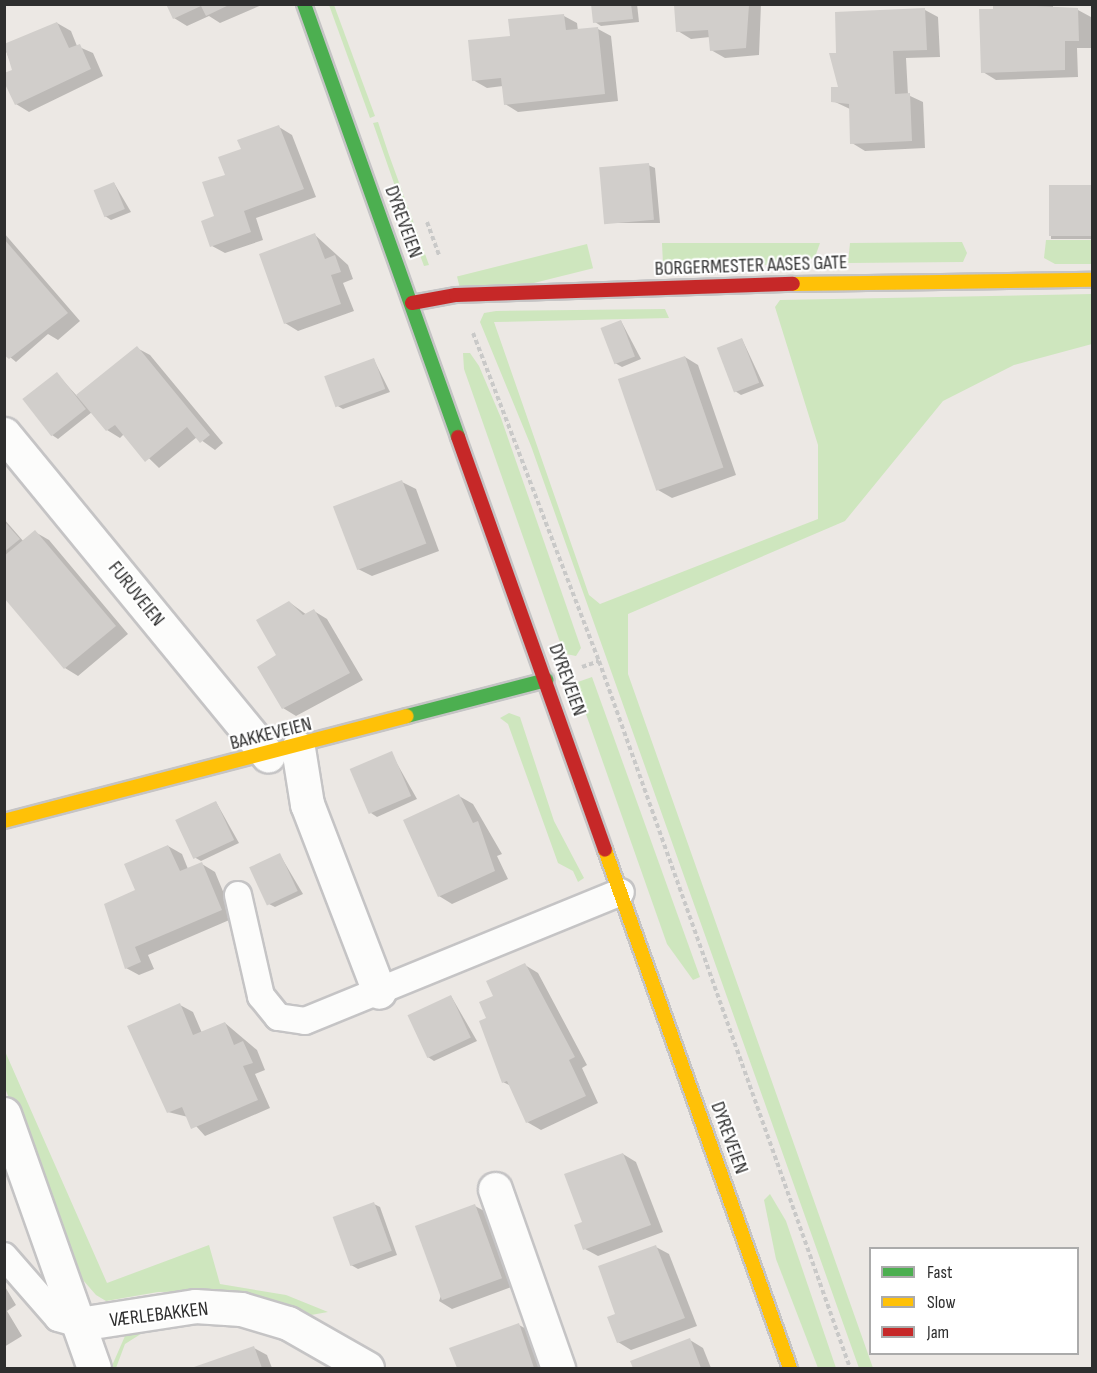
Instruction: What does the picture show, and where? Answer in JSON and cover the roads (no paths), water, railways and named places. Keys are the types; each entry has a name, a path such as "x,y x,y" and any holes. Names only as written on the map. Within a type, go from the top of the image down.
{"main road":[{"name":"DYREVEIEN","path":"304,4 790,1368"},
{"name":"BORGERMESTER AASES GATE","path":"412,303 456,296 731,286 1092,280"},
{"name":"BAKKEVEIEN","path":"4,821 283,751 546,680"}],"street":[{"name":"FURUVEIEN","path":"4,434 283,751"},
{"path":"283,751 307,804 379,992"},
{"name":"VÆRLEBAKKEN","path":"4,1114 94,1368"},
{"path":"495,1189 558,1368"},
{"name":"VÆRLEBAKKEN","path":"79,1324 195,1306 241,1309 288,1323 367,1368"}],"lane":[{"path":"238,896 251,969 261,996 278,1017 305,1021 621,892"},
{"path":"4,1256 58,1318 79,1324"}]}
